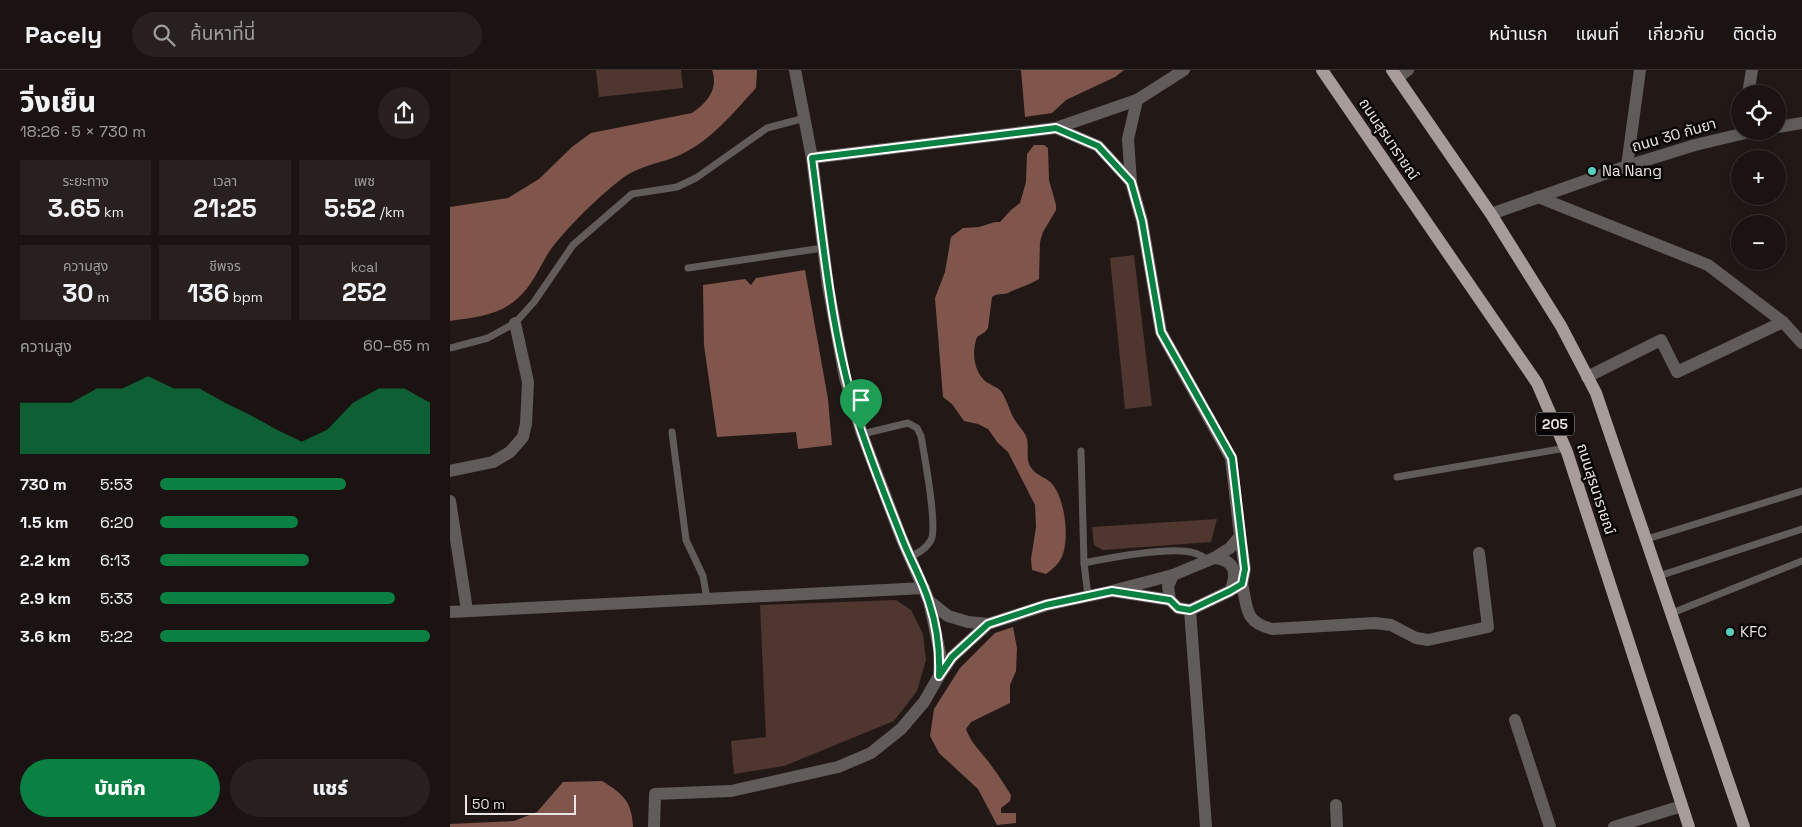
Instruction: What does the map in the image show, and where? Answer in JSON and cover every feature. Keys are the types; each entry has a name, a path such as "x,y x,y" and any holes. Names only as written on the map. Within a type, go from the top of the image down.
{"main road":[{"name":"ถนนสุรนารายณ์","path":"1322,70 1537,384 1566,448 1689,827"},
{"name":"ถนนสุรนารายณ์","path":"1395,74 1491,214 1561,326 1596,393 1744,827"}],"street":[{"path":"795,70 812,158 828,286 845,378 862,434 929,601 940,653 939,676"},
{"path":"812,158 1056,128 1137,100 1184,70"},
{"path":"1395,74 1408,70"},
{"path":"1627,166 1640,70"},
{"path":"1750,85 1752,70"},
{"path":"1137,100 1128,139 1131,182 1142,221 1161,332 1232,458 1245,569 1242,584 1249,614 1253,621 1259,626 1272,629 1374,623 1391,625 1416,638 1428,640 1488,626 1479,553"},
{"path":"1786,126 1802,123"},
{"path":"1056,128 1098,146 1131,182"},
{"name":"ถนน 30 กันยา","path":"1491,214 1627,166 1731,136"},
{"path":"1538,197 1708,265 1783,322 1802,343"},
{"path":"1587,377 1661,340 1677,372 1783,322"},
{"path":"450,471 493,462 510,452 523,437 526,424 528,382 515,323"},
{"path":"450,501 467,610"},
{"path":"929,601 948,616 968,622 988,624 1046,605 1112,591 1173,575 1211,559 1230,548 1240,536"},
{"path":"1211,559 1225,559 1233,568 1235,580 1230,591"},
{"path":"1170,600 1168,586 1173,575"},
{"path":"1112,591 1170,600 1178,608 1190,610 1242,584"},
{"path":"450,612 924,588"},
{"path":"1190,610 1206,827"},
{"path":"654,827 655,794 732,791 838,767 871,753 901,730 924,702 952,657 988,624"},
{"path":"1515,720 1550,827"},
{"path":"1336,804 1337,827"},
{"path":"1614,827 1682,806"}],"lane":[{"path":"450,348 488,338 515,323 534,302 572,245 632,194 683,184 696,178 767,128 805,118"},
{"path":"688,268 824,248"},
{"path":"862,434 908,423 917,428 921,436 932,519 932,536 922,550 910,557"},
{"path":"672,432 686,540 703,576 708,599"},
{"path":"1397,477 1566,448"},
{"path":"1081,451 1084,563 1088,596"},
{"path":"1647,539 1802,491"},
{"path":"1659,576 1802,529"},
{"path":"1084,563 1151,553 1183,551 1211,559"},
{"path":"1672,613 1802,561"}],"shaded area":[{"path":"596,70 681,70 683,88 599,97"},
{"path":"712,70 757,70 756,88 712,134 692,149 631,173 605,193 564,233 549,252 527,288 510,305 485,315 450,321 450,207 508,198 539,179 572,147 591,133 692,113 707,100 713,89 714,77"},
{"path":"1021,70 1124,70 1115,77 1066,100 1052,113 1025,117"},
{"path":"1034,145 1044,145 1048,148 1049,180 1056,205 1056,210 1043,232 1040,242 1039,279 1008,293 992,297 988,328 977,337 974,359 980,376 1000,390 1013,417 1026,436 1030,466 1053,485 1060,500 1065,518 1065,546 1060,560 1046,574 1032,570 1031,559 1036,527 1035,505 1008,452 998,443 988,429 978,424 964,421 952,404 943,397 935,298 945,272 951,237 963,228 979,227 1000,222 1020,203 1026,182 1027,154"},
{"path":"1134,255 1152,406 1125,409 1110,258"},
{"path":"805,270 828,399 832,445 798,449 796,432 717,437 704,345 703,285 745,279 751,285 756,278"},
{"path":"1217,519 1211,542 1103,550 1094,545 1092,527"},
{"path":"896,600 911,610 923,634 926,660 917,691 894,721 784,766 734,774 731,741 766,737 760,605"},
{"path":"1013,627 1017,648 1016,671 1010,685 1010,703 971,722 966,729 971,740 990,763 1011,795 1010,801 1001,808 1001,813 1016,813 1016,823 997,825 978,789 939,753 930,736 934,709 960,668 995,633"},
{"path":"602,781 616,790 625,799 631,811 633,827 450,827 450,824 514,821 537,812 563,782"}],"place":[{"name":"Na Nang","path":"1592,171"},
{"name":"KFC","path":"1730,632"}],"route":[{"path":"1056,128 1098,146 1131,182 1142,221 1161,332 1232,458 1245,569 1242,584 1190,610 1178,608 1170,600 1112,591 1046,605 988,624 952,657 939,676 940,653 929,601 901,538 861,430 845,378 828,286 812,158 1056,128"}]}
